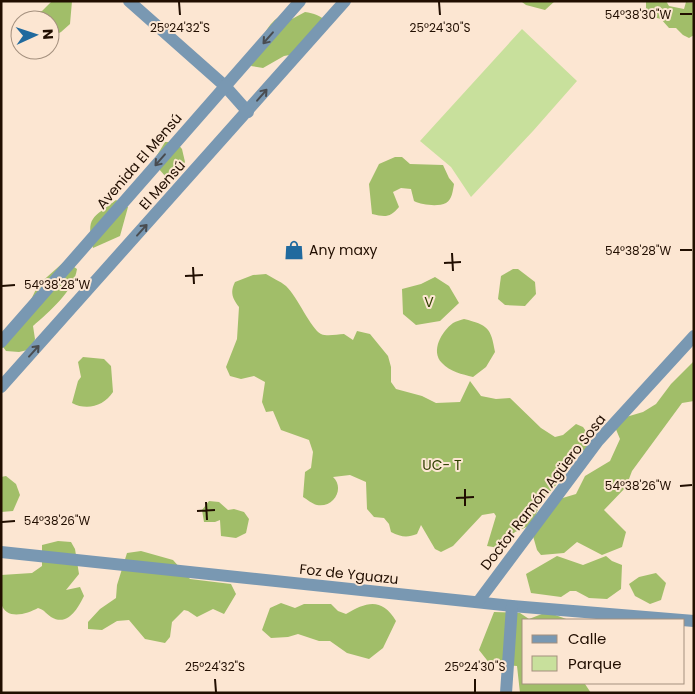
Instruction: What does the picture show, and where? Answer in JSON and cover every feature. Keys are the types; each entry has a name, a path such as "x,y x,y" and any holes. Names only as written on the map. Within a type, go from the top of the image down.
{"street":[{"path":"129,1 225,86 248,112"},
{"name":"Avenida El Mensú","path":"1,342 300,1"},
{"name":"El Mensú","path":"1,387 345,1"},
{"name":"Doctor Ramón Agüero Sosa","path":"478,602 598,441 694,336"},
{"name":"Foz de Yguazu","path":"1,552 512,606 681,619"},
{"path":"506,693 512,606"}],"green space":[{"path":"52,1 72,1 70,24 60,33 60,10 43,10"},
{"path":"555,1 545,10 526,5 522,2"},
{"path":"646,1 666,1 669,6 684,9 686,2 694,3 694,35 689,38 676,28 669,28 661,19 649,16 646,12"},
{"path":"305,12 317,15 327,21 295,54 284,56 263,68 251,66 262,39 274,21 279,17 292,19"},
{"path":"522,29 577,81 471,197 451,167 420,141"},
{"path":"165,142 176,142 182,149 185,162 177,175 165,176 153,162"},
{"path":"395,157 402,157 410,164 443,165 454,184 450,200 439,205 421,204 414,201 411,189 401,188 393,192 399,207 396,211 387,216 372,214 369,184 379,164"},
{"path":"116,200 128,207 120,236 93,248 90,230 93,219"},
{"path":"65,261 77,269 75,277 60,300 33,326 35,339 32,349 19,352 6,351 1,344 18,327 38,285"},
{"path":"513,269 518,269 535,282 536,294 525,306 505,305 498,299 501,276"},
{"name":"UC- T","path":"266,274 286,286 313,326 321,334 344,334 353,340 357,331 370,334 388,356 391,367 391,382 396,389 422,396 436,403 460,402 470,381 481,396 496,399 510,398 541,428 555,437 563,435 576,424 583,427 590,437 586,449 569,460 563,468 556,485 546,496 529,526 515,532 499,548 487,546 496,516 494,513 482,515 453,546 441,552 435,549 421,525 417,534 410,536 401,536 391,532 389,524 384,518 374,517 367,509 366,482 350,475 333,477 338,486 338,491 333,500 323,505 313,504 303,497 305,472 311,468 313,452 309,440 281,430 273,411 266,412 262,402 265,382 254,376 241,379 230,376 226,367 237,339 239,307 232,295 233,286 235,282 253,275"},
{"name":"V","path":"435,277 449,286 459,303 440,321 416,325 403,314 402,289 421,284"},
{"path":"464,319 478,323 487,329 492,338 495,352 486,367 473,377 449,369 442,363 437,353 437,347 445,331 453,323"},
{"path":"83,357 104,359 111,366 113,392 105,401 95,406 83,407 72,403 78,381 81,377 78,362"},
{"path":"694,361 694,401 682,403 632,471 626,487 604,510 626,532 622,547 602,555 577,542 564,553 541,555 537,550 533,536 556,500 576,494 585,476 610,461 620,439 615,427 626,417 643,412 656,404 671,384"},
{"path":"6,476 16,484 20,495 13,511 1,512 1,477"},
{"path":"209,501 219,502 228,510 234,509 244,512 249,519 246,533 236,538 221,536 220,520 204,522 202,510"},
{"path":"58,541 71,542 75,549 79,574 66,590 80,587 84,596 79,606 72,615 62,620 51,617 38,608 23,614 7,612 1,603 1,575 32,573 42,566 42,545"},
{"path":"141,551 173,560 190,579 231,584 236,594 224,614 213,609 197,617 184,610 172,622 170,637 165,643 145,639 129,620 117,621 102,630 88,629 88,622 100,609 116,598 117,585 127,553"},
{"path":"557,556 583,565 606,556 622,565 621,589 607,599 589,598 576,591 570,591 561,597 531,593 526,574"},
{"path":"656,573 666,583 661,600 650,604 635,596 629,584 639,577"},
{"path":"281,603 295,608 304,604 331,604 338,611 346,614 360,607 373,604 385,608 396,621 383,648 369,659 347,653 330,641 319,641 298,634 288,637 271,638 262,630 270,608"},
{"path":"494,612 520,613 529,619 522,619 522,684 585,684 591,693 520,693 517,666 490,664 479,650"},
{"path":"547,612 566,619 529,619"}],"place":[{"name":"Any maxy","path":"294,250"}]}
